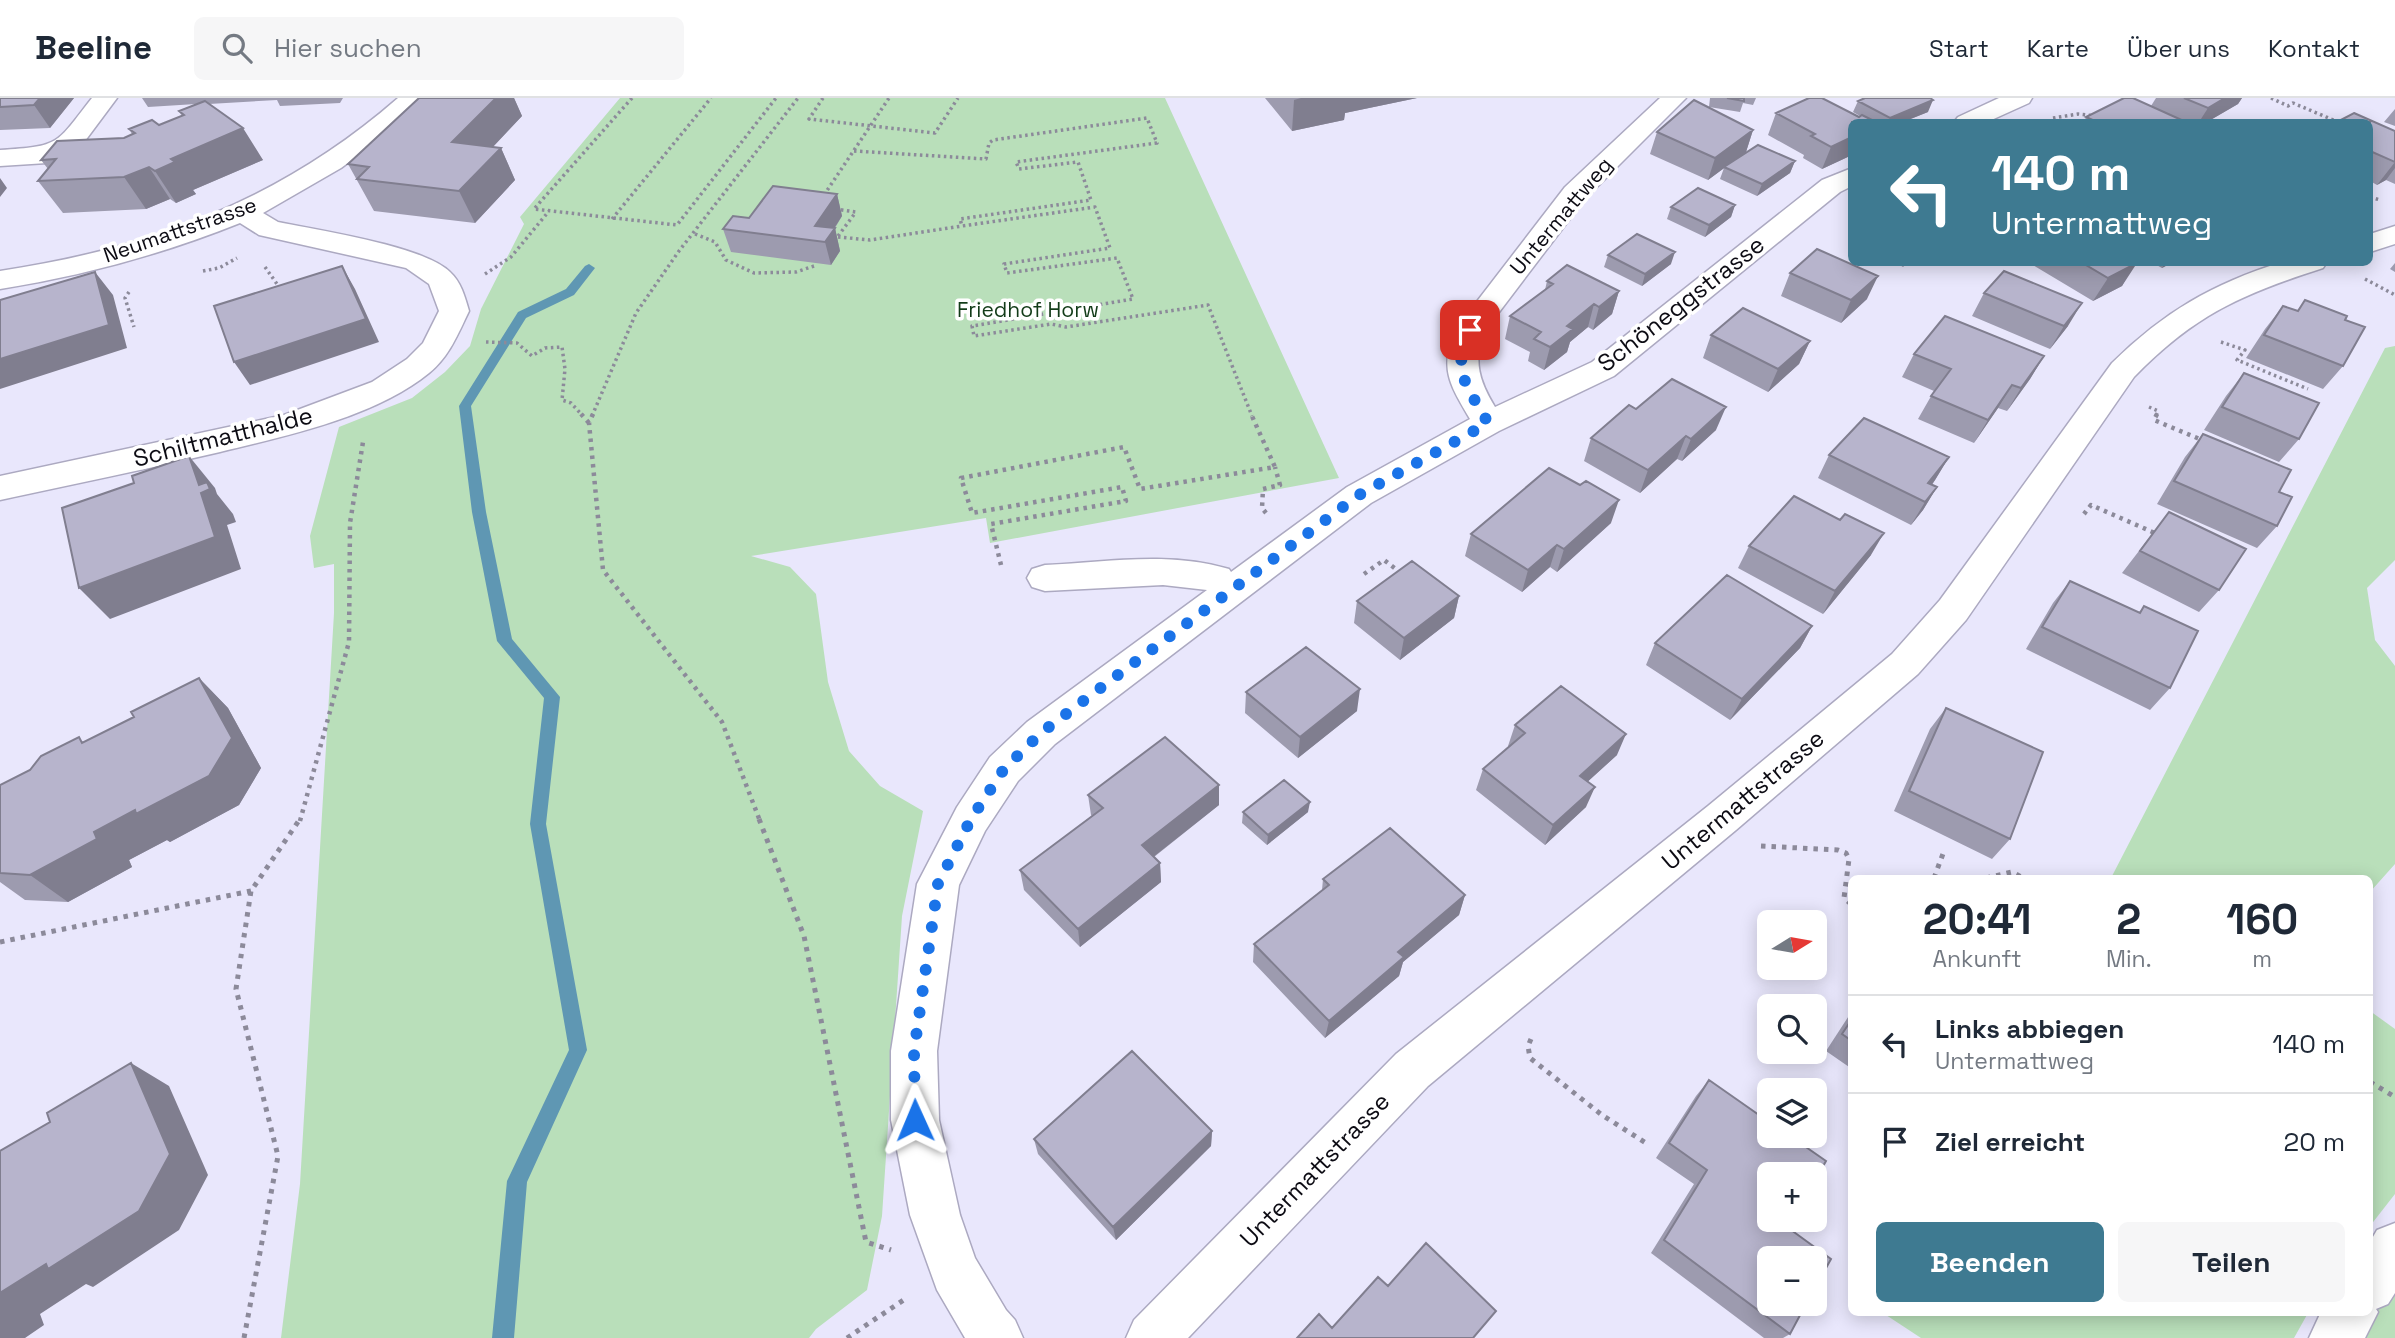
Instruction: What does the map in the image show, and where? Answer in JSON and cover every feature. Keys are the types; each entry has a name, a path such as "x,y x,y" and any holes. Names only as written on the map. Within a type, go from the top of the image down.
{"street":[{"path":"67,147 105,98"},
{"name":"Neumattstrasse","path":"0,280 36,275 126,252 243,212 341,156 413,98"},
{"name":"Untermattweg","path":"1488,423 1460,367 1462,347 1470,330 1575,193 1674,98"},
{"path":"1974,119 2020,98"},
{"path":"0,158 47,155 67,147 94,146"},
{"name":"Schöneggstrasse","path":"997,1338 988,1328 955,1272 935,1216 915,1120 914,1051 938,884 971,819 1004,769 1041,733 1359,495 1488,423 1603,369 1821,193 1848,178"},
{"name":"Schiltmatthalde","path":"0,488 292,424 383,389 418,366 436,348 454,312 449,292 440,278 416,262 269,229 243,212"},
{"path":"2373,243 2395,234"},
{"name":"Untermattstrasse","path":"1152,1338 1412,1070 1723,818 1905,664 1953,610 2109,389 2150,340 2198,304 2247,282 2300,266"},
{"path":"1045,578 1164,572 1216,578"},
{"path":"2373,1281 2395,1248"},
{"path":"2335,1338 2349,1316"}],"path":[{"path":"632,98 534,209 677,225 776,98"},
{"path":"612,219 711,98"},
{"path":"798,98 695,234 679,251 636,313 589,424 603,570 722,722 804,936 866,1242 955,1272"},
{"path":"823,98 809,118 934,133 958,98"},
{"path":"819,202 889,98"},
{"path":"2271,98 2288,106 2293,103 2331,119"},
{"path":"2045,118 2078,114 2107,119"},
{"path":"854,150 969,160 986,159 989,143 993,140 1147,118 1157,143 1016,162 1019,169 1078,162 1091,200 960,219 962,226"},
{"path":"829,209 856,212 838,237 870,240 1094,207 1110,248 1004,264 1007,273 1116,258 1133,299 972,326 974,336 1051,324 1066,327 1208,305 1280,485"},
{"path":"481,276 511,257 548,211"},
{"path":"695,234 715,242 726,260 754,273 796,272 817,265"},
{"path":"2383,289 2395,295"},
{"path":"2218,340 2245,351 2236,360 2308,389"},
{"path":"496,342 517,343 532,356 545,348 562,347 565,369 562,400 571,403 589,424"},
{"path":"2109,389 2158,411 2154,420 2204,441"},
{"path":"244,1338 278,1156 236,989 251,891 266,866 299,824 349,642 350,523 363,443 372,433"},
{"path":"1045,578 1006,584 991,524 1126,501 1122,487 972,513 961,478 1124,447 1140,489 1275,467"},
{"path":"2084,514 2091,505 2167,538"},
{"path":"1364,574 1384,560 1404,575"},
{"path":"1723,818 1764,848 1838,850 1846,853 1849,859 1844,898 1848,903"},
{"path":"1935,875 1944,851"},
{"path":"1999,875 2012,872 2018,875"},
{"path":"0,942 251,891"},
{"path":"1509,991 1539,1020 1528,1046 1530,1058 1602,1115 1649,1145"},
{"path":"2373,1084 2395,1097"},
{"path":"847,1338 924,1286 955,1272"}],"green space":[{"name":"Friedhof Horw","path":"620,98 1165,98 1339,478 990,543 986,518 751,556 790,567 816,594 828,682 849,751 880,786 923,811 902,916 882,1216 867,1290 816,1329 809,1338 281,1338 300,1184 334,613 334,564 314,568 310,536 339,427 412,398 445,372 470,346 481,309 524,224 520,217"},
{"path":"2395,346 2395,560 2367,588 2375,640 2395,666 2395,864 2373,889 2373,875 2113,875 2385,348"},
{"path":"2373,1013 2395,1029 2395,1194 2373,1222"},
{"path":"2395,1260 2395,1338 2340,1338 2365,1316 2373,1316 2373,1289"},
{"path":"1888,1316 2306,1316 2294,1338 1921,1338"}],"building":[{"path":"0,98 40,98 34,105 0,107"},
{"path":"419,98 496,98 452,142 501,148 459,191 357,179 369,167 348,164"},
{"path":"1809,98 1822,98 1859,117 1862,115 1870,119 1848,119 1848,139 1831,147 1811,136 1815,134 1776,113"},
{"path":"1865,98 1933,100 1890,118 1858,101"},
{"path":"2124,98 2133,98 2179,119 2090,119 2086,117"},
{"path":"2184,98 2225,98 2208,108"},
{"path":"1694,100 1753,130 1715,158 1657,132"},
{"path":"205,101 243,128 171,159 175,162 155,171 149,167 124,177 38,181 56,159 41,160 57,141 124,138 135,133 129,129 152,120 159,125 184,115 179,111"},
{"path":"2354,113 2368,119 2343,119"},
{"path":"2373,121 2395,131 2395,162 2373,152"},
{"path":"1758,145 1795,161 1762,184 1724,167"},
{"path":"773,186 837,194 815,226 835,228 825,242 723,229 733,216 749,218"},
{"path":"1698,188 1735,205 1709,225 1671,207"},
{"path":"1637,234 1675,252 1645,274 1608,255"},
{"path":"1817,249 1848,263 1848,266 1855,266 1878,276 1851,300 1790,273"},
{"path":"1567,265 1619,291 1599,307 1594,304 1567,326 1573,329 1550,347 1534,339 1541,332 1510,316 1553,284 1547,281"},
{"path":"342,266 366,319 234,362 214,306"},
{"path":"2088,266 2131,266 2108,278"},
{"path":"2004,271 2082,303 2064,326 1984,293"},
{"path":"95,272 109,325 0,359 0,300"},
{"path":"2305,300 2347,316 2345,320 2365,327 2343,366 2264,335 2283,306 2298,311"},
{"path":"1743,308 1810,341 1778,369 1711,335"},
{"path":"1945,316 2044,356 2021,388 2012,385 1988,420 1931,396 1951,369 1914,354"},
{"path":"2244,373 2319,403 2299,439 2222,407"},
{"path":"1672,379 1726,407 1691,439 1686,436 1648,470 1591,438 1629,405 1636,409"},
{"path":"1864,418 1949,457 1928,483 1937,487 1925,502 1829,455"},
{"path":"2203,434 2291,470 2279,492 2292,497 2277,526 2174,481"},
{"path":"189,456 199,485 207,482 210,489 201,493 215,537 79,588 62,508 134,483 132,476"},
{"path":"1549,468 1580,485 1586,481 1619,500 1564,549 1557,545 1528,570 1471,534"},
{"path":"1794,496 1840,520 1845,514 1884,533 1835,591 1749,546"},
{"path":"2169,512 2246,549 2219,590 2140,551"},
{"path":"1412,561 1459,596 1404,638 1357,601"},
{"path":"1727,575 1812,626 1742,699 1655,643"},
{"path":"2070,581 2140,613 2144,606 2198,631 2170,688 2042,627"},
{"path":"1306,647 1360,689 1300,737 1246,692"},
{"path":"199,678 232,738 209,776 136,814 135,810 94,832 97,839 30,875 0,873 0,785 30,770 41,756 79,737 82,743 134,717 131,712"},
{"path":"1561,686 1626,734 1580,776 1595,787 1553,825 1483,769 1525,733 1515,725"},
{"path":"1946,708 2043,752 2010,839 1909,791"},
{"path":"1165,737 1219,785 1142,845 1160,863 1078,929 1020,870 1103,808 1088,795"},
{"path":"1284,780 1310,802 1268,835 1243,812"},
{"path":"1390,828 1465,895 1398,952 1404,957 1329,1021 1254,944 1329,885 1323,879"},
{"path":"1848,1025 1848,1038 1842,1034"},
{"path":"1132,1051 1212,1131 1113,1227 1034,1139"},
{"path":"131,1063 170,1154 139,1211 48,1269 46,1264 0,1293 0,1151 50,1122 47,1113"},
{"path":"1709,1080 1757,1114 1757,1148 1807,1148 1826,1161 1757,1162 1757,1232 1794,1232 1813,1246 1757,1246 1757,1309 1664,1240 1707,1170 1669,1143"},
{"path":"1426,1243 1496,1311 1473,1338 1297,1338 1319,1314 1332,1328 1378,1277 1388,1286"},
{"path":"1766,1316 1800,1316 1790,1334"}],"waterway":[{"path":"503,1338 517,1181 578,1050 538,824 552,697 505,641 479,512 465,406 522,315 570,292 589,268"}],"route":[{"path":"915,1120 914,1051 938,884 971,819 1004,769 1041,733 1359,495 1488,423 1460,367 1462,347 1470,330"}]}
